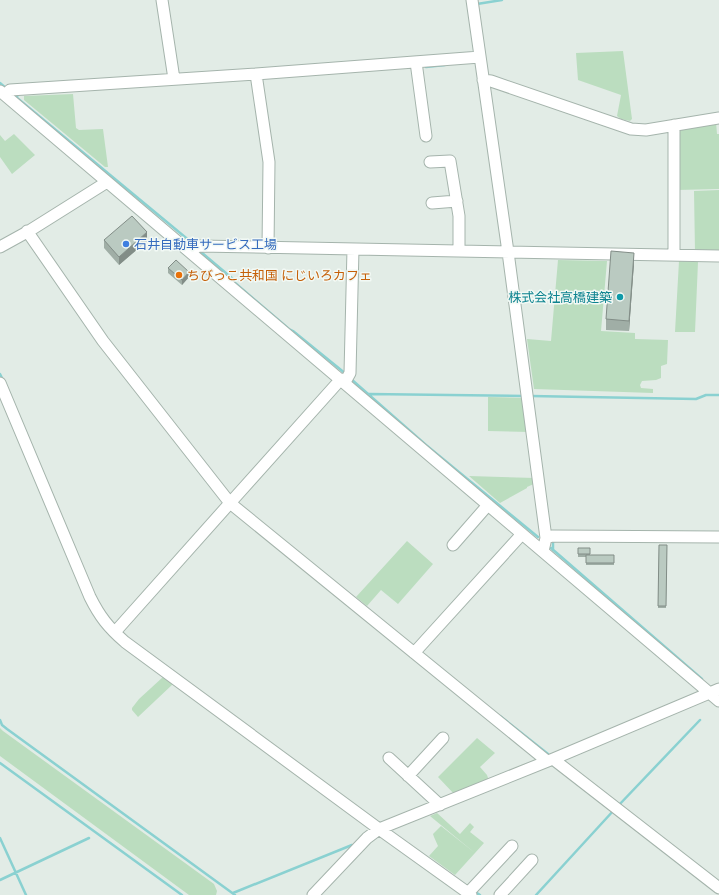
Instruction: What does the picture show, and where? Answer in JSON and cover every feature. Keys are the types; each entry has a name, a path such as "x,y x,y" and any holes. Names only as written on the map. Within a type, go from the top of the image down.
{"street":[{"path":"162,0 174,80"},
{"path":"472,0 527,395 549,537 542,551"},
{"path":"6,92 174,80 256,77 480,57"},
{"path":"416,62 426,136"},
{"path":"256,77 269,162 268,248"},
{"path":"483,80 491,80 631,129 646,130 719,118"},
{"path":"6,92 107,182 343,380 542,551 714,691 719,701"},
{"path":"674,125 674,255"},
{"path":"430,162 450,161 459,216 458,251"},
{"path":"0,247 107,182"},
{"path":"432,203 457,201"},
{"path":"30,230 103,341 230,503 416,650 550,760 719,888"},
{"path":"190,251 199,246 719,256"},
{"path":"117,630 230,503 350,374 353,249"},
{"path":"0,383 90,597 102,618 117,630 132,647 379,829 470,894 512,846"},
{"path":"453,545 488,505"},
{"path":"416,650 522,534"},
{"path":"549,537 719,536"},
{"path":"313,895 367,838 379,829 550,760 714,691"},
{"path":"408,776 443,738"},
{"path":"389,758 440,804"},
{"path":"500,895 532,860"}],"green space":[{"path":"623,51 632,119 630,121 621,119 617,116 621,95 578,80 576,53"},
{"path":"73,94 76,128 79,130 103,129 108,167 105,167 24,100 24,96"},
{"path":"716,122 717,134 719,134 719,189 677,190 676,128"},
{"path":"14,134 35,155 12,174 0,157 0,135 5,141"},
{"path":"719,190 719,253 695,252 694,191"},
{"path":"558,260 607,261 601,331 635,333 635,339 668,340 667,364 661,366 661,378 642,381 640,385 641,388 653,389 653,393 534,389 527,339 551,341"},
{"path":"679,261 698,262 695,332 675,332"},
{"path":"488,397 525,398 529,432 488,431"},
{"path":"469,476 535,478 536,483 500,503"},
{"path":"407,541 433,564 398,604 381,590 367,606 356,597"},
{"path":"163,677 173,684 138,717 132,708 139,699"},
{"path":"0,728 214,884 217,891 216,895 189,895 0,756"},
{"path":"477,738 495,753 480,767 487,775 489,781 455,795 438,777"},
{"path":"437,813 460,834 470,823 474,827 470,832 484,843 475,853 430,816"},
{"path":"441,826 475,853 455,875 429,856 438,846 433,834"}],"building":[{"name":"石井自動車サービス工場","path":"132,216 147,232 119,257 104,240"},
{"name":"株式会社高橋建築","path":"611,251 634,253 629,321 606,319"},
{"path":"176,260 189,272 182,280 168,268"},
{"path":"659,545 667,545 666,606 658,606"},
{"path":"578,548 590,548 590,554 578,554"},
{"path":"586,555 614,555 614,563 586,563"}],"waterway":[{"path":"477,4 502,0"},
{"path":"426,67 445,65"},
{"path":"0,83 7,89"},
{"path":"16,97 20,94"},
{"path":"16,97 191,242"},
{"path":"201,252 289,329 346,374"},
{"path":"0,374 3,380"},
{"path":"351,379 426,445 538,537"},
{"path":"369,394 524,396"},
{"path":"531,396 696,399 706,395 719,395"},
{"path":"553,550 553,541 555,541"},
{"path":"551,548 702,679"},
{"path":"500,716 548,754"},
{"path":"0,720 2,725 7,729 235,895"},
{"path":"618,806 700,720"},
{"path":"0,763 182,895"},
{"path":"536,895 614,810"},
{"path":"0,838 26,895"},
{"path":"0,880 89,838"},
{"path":"233,893 352,845"},
{"path":"474,891 480,895"}],"place":[{"name":"石井自動車サービス工場","path":"126,244"},
{"name":"ちびっこ共和国 にじいろカフェ","path":"179,275"},
{"name":"株式会社高橋建築","path":"620,297"}]}
